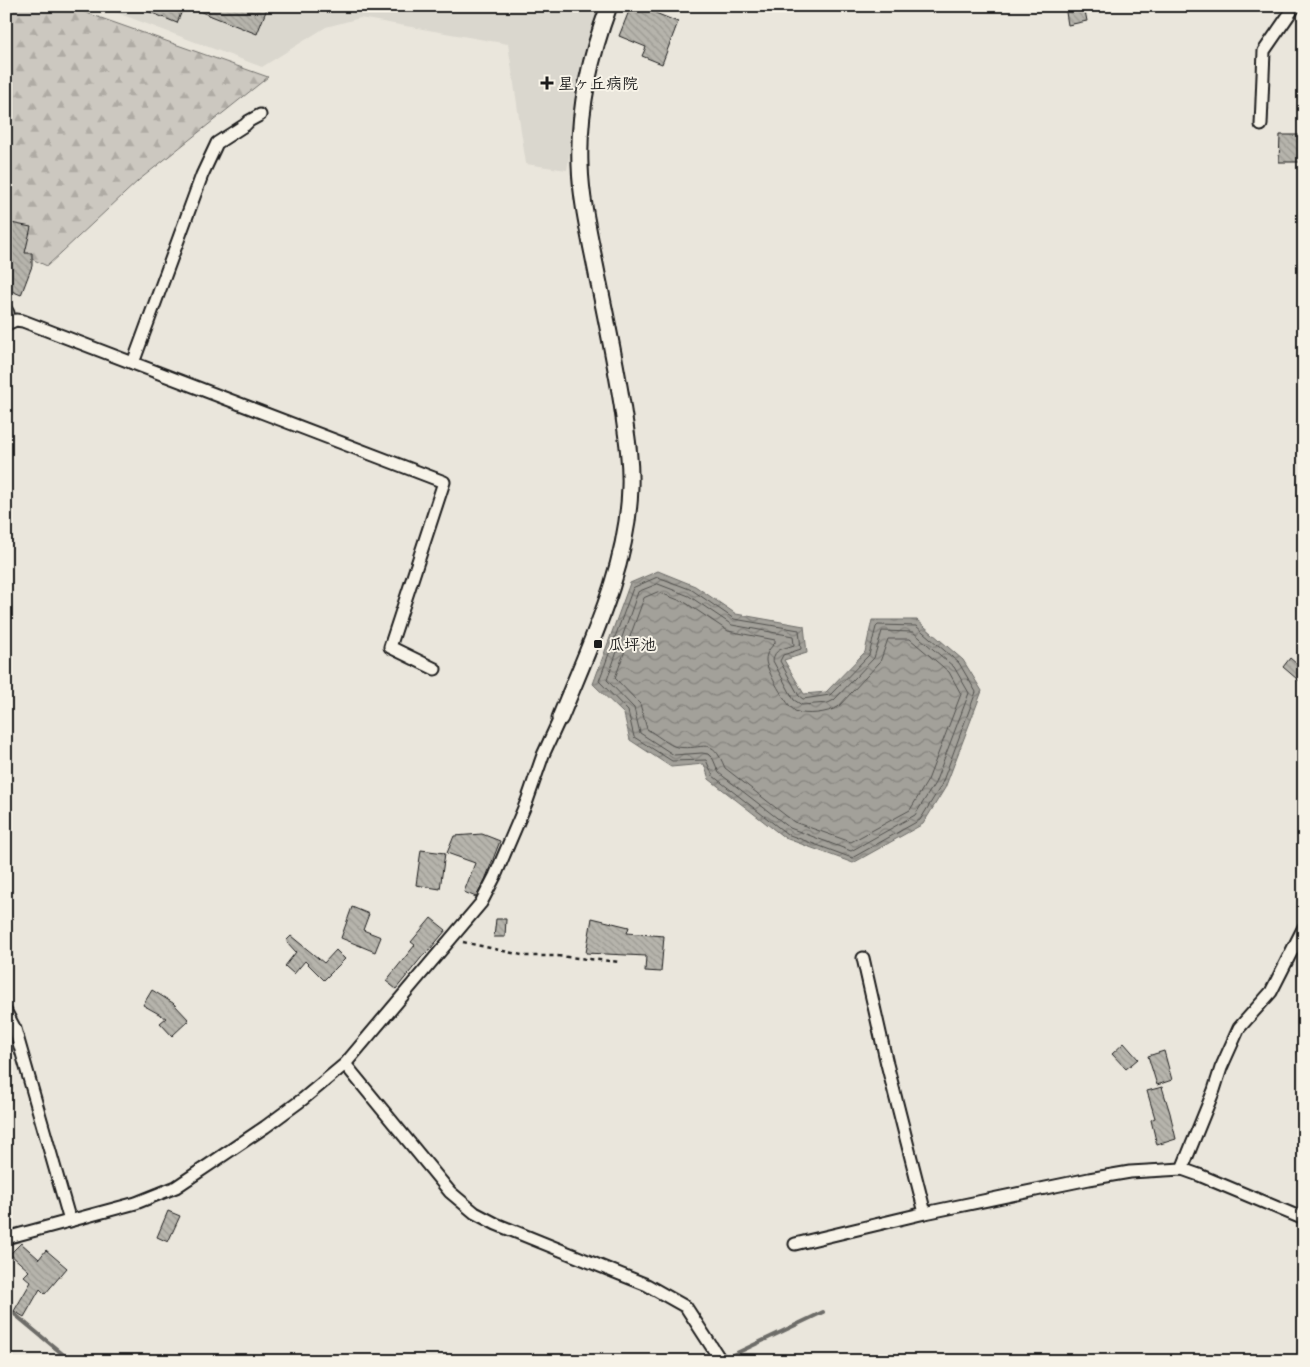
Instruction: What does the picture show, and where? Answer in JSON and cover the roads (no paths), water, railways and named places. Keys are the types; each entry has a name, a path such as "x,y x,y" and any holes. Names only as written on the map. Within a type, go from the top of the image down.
{"street":[{"path":"6,1238 136,1203 176,1187 265,1127 303,1099 345,1064 453,937 481,903 489,890 527,801 543,756 598,622 620,557 630,488 627,435 610,335 588,233 580,166 580,125 586,88 597,40 609,6"},
{"path":"1261,125 1264,51 1296,6"},
{"path":"133,362 202,175 216,143 260,116"},
{"path":"6,310 8,313 6,325"},
{"path":"6,325 16,320 23,321 444,482 390,647 435,669"},
{"path":"1182,1169 1221,1068 1239,1028 1270,992 1304,927"},
{"path":"864,958 887,1064 925,1213"},
{"path":"6,1012 15,1029 28,1070 70,1221"},
{"path":"345,1064 450,1192 475,1213 647,1285 686,1308 721,1361"},
{"path":"795,1244 925,1213 1089,1179 1130,1172 1182,1169 1304,1219"}],"water":[{"name":"瓜坪池","path":"658,571 695,586 736,614 804,626 807,653 784,660 804,694 826,692 865,652 872,620 917,620 963,660 982,691 945,788 923,824 853,863 785,838 709,779 704,764 671,767 630,740 624,714 593,684 630,583"}],"waterway":[{"path":"6,1307 71,1361"},
{"path":"722,1360 823,1312"}],"place":[{"name":"星ヶ丘病院","path":"547,83"},
{"name":"瓜坪池","path":"598,644"}]}
